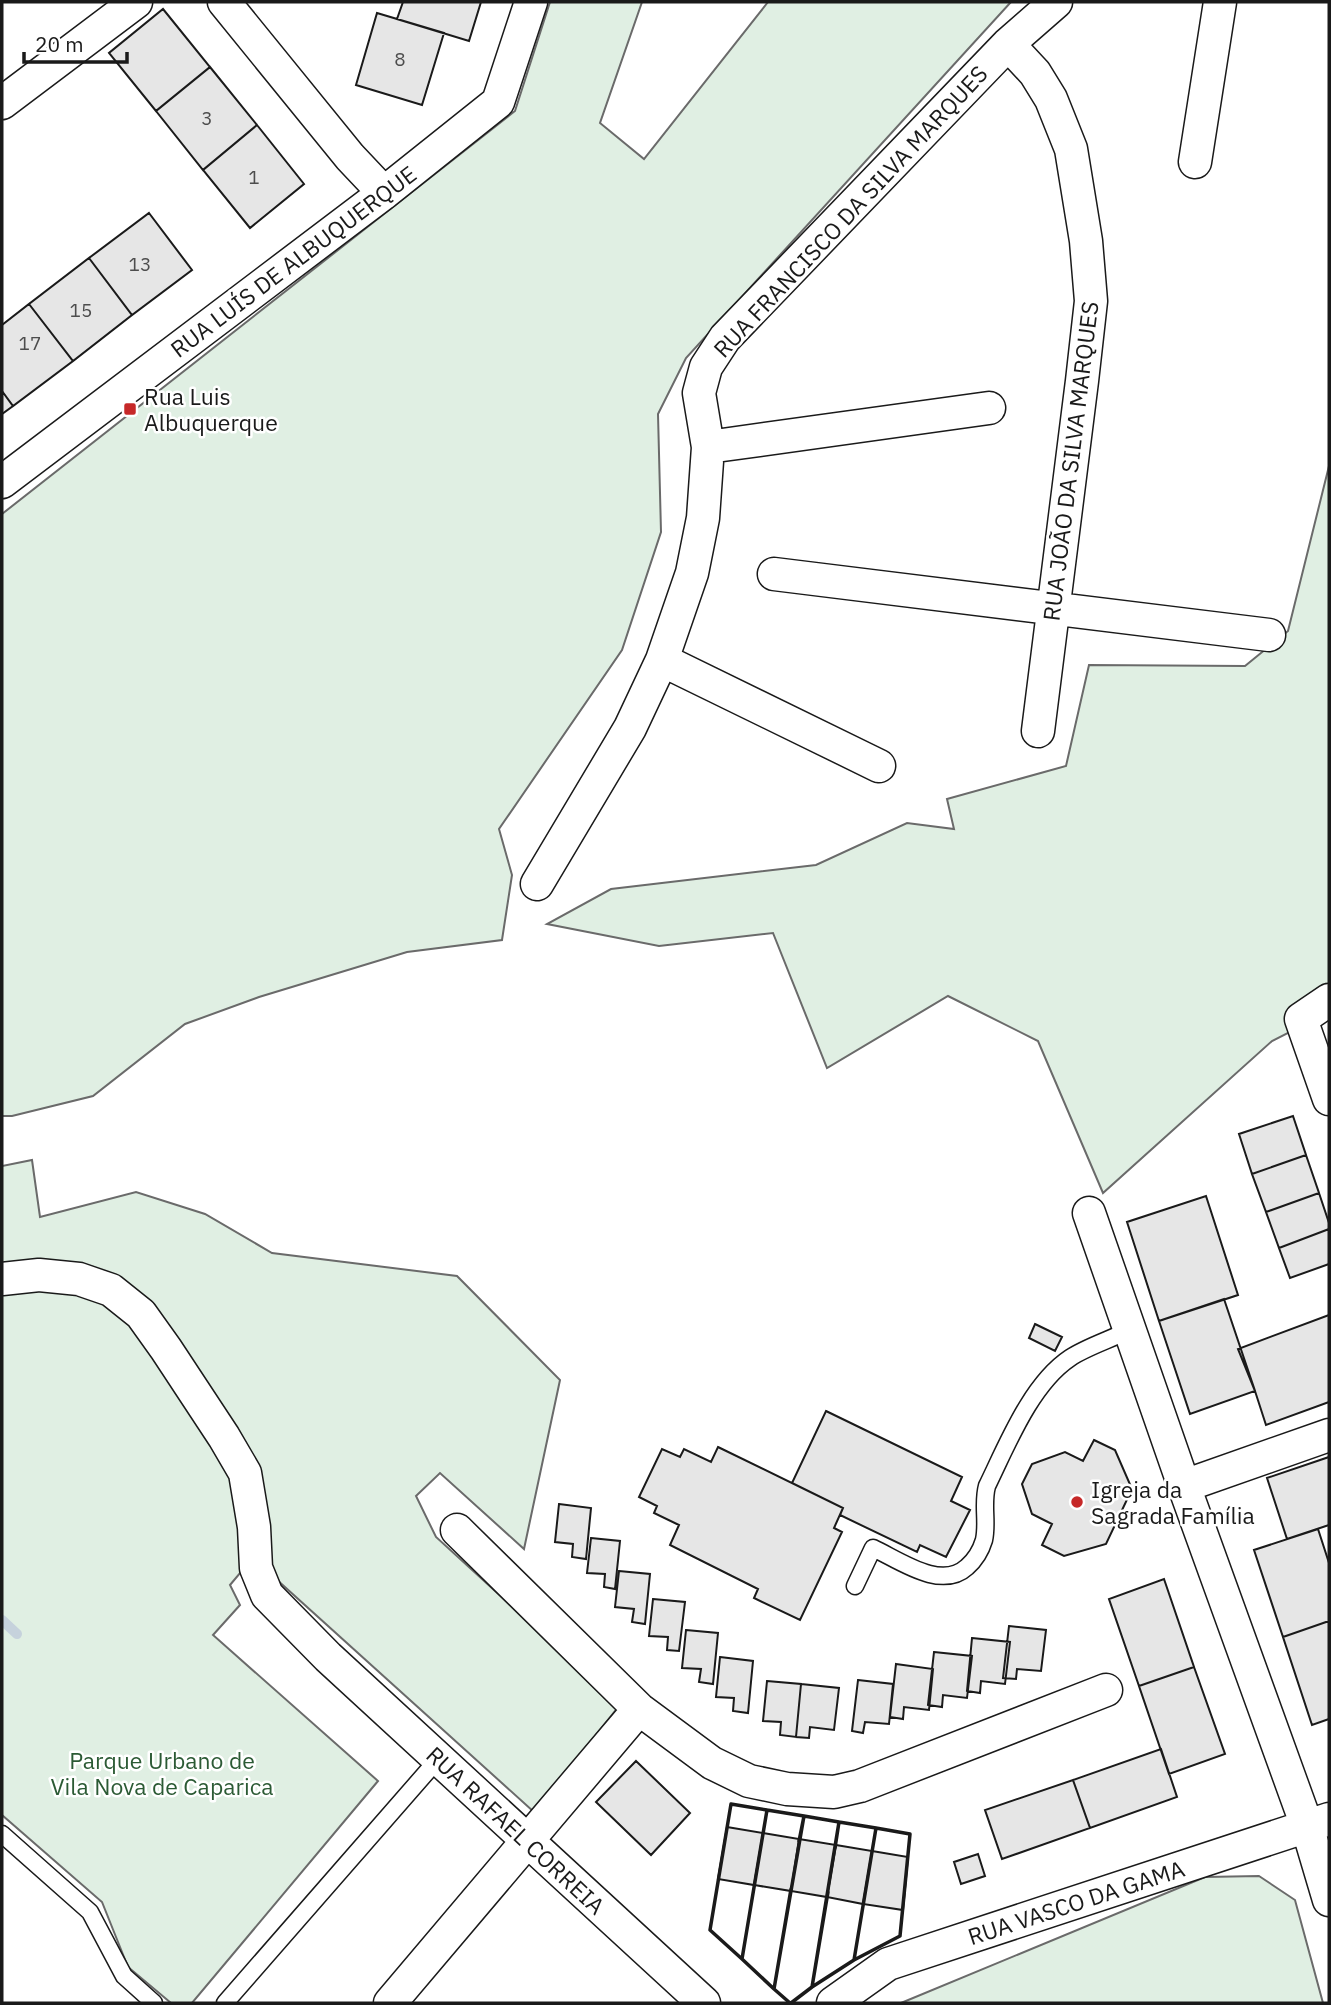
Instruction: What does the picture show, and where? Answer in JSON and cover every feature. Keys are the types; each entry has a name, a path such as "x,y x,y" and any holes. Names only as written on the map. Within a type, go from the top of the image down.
{"street":[{"path":"2,103 136,2"},
{"path":"224,2 350,157 384,193"},
{"name":"RUA LUÍS DE ALBUQUERQUE","path":"2,482 384,193 498,102 531,2"},
{"name":"RUA FRANCISCO DA SILVA MARQUES","path":"708,447 699,393 706,367 725,338 1008,44 1056,2"},
{"path":"1195,162 1220,2"},
{"name":"RUA JOÃO DA SILVA MARQUES","path":"1008,44 1035,73 1051,99 1071,149 1086,241 1091,301 1038,731"},
{"path":"537,884 631,728 662,660 692,573 703,518 708,447 989,408"},
{"path":"774,574 1269,635"},
{"path":"662,660 879,765"},
{"path":"1329,1000 1301,1019 1329,1099"},
{"path":"1089,1213 1184,1486 1318,1823 1329,1900"},
{"name":"RUA RAFAEL CORREIA","path":"2,1279 39,1275 79,1279 111,1290 141,1314 224,1437 245,1473 254,1527 257,1568 267,1595 328,1657 704,2003"},
{"path":"1184,1486 1329,1435"},
{"path":"457,1530 639,1709 712,1763 749,1781 787,1790 834,1792 860,1786 1105,1689"},
{"path":"390,2003 639,1709"},
{"name":"RUA VASCO DA GAMA","path":"833,2003 888,1964 1318,1823"}],"lane":[{"path":"855,1586 873,1548 940,1577 962,1572 972,1563 984,1540 984,1497 987,1486 1033,1398 1070,1358 1129,1330"},
{"path":"225,2003 439,1758"},
{"path":"2,1834 90,1912 124,1976 154,2003"}],"green space":[{"path":"550,2 642,2 600,123 644,159 768,2 1011,2 686,358 658,414 661,532 622,650 499,829 512,875 502,940 407,952 259,997 185,1024 93,1096 12,1116 2,1116 2,514 515,111"},
{"path":"1329,466 1329,1012 1272,1041 1103,1193 1038,1041 948,996 827,1068 773,933 659,946 547,924 611,889 816,865 907,823 954,829 947,799 1066,766 1089,665 1245,666 1288,631"},
{"name":"Parque Urbano de Vila Nova de Caparica","path":"32,1160 40,1217 136,1192 205,1214 272,1253 457,1276 560,1380 524,1549 440,1473 416,1496 436,1537 620,1705 534,1812 276,1579 240,1573 230,1585 240,1605 213,1635 378,1781 192,2003 171,2003 128,1967 102,1902 2,1815 2,1166"},
{"path":"1259,1876 1295,1900 1323,2003 901,2003 1205,1877"}],"building":[{"path":"403,2 481,2 469,41 397,19"},
{"path":"163,9 210,67 156,111 109,53"},
{"path":"377,13 444,33 422,105 356,85"},
{"path":"210,67 257,125 203,170 156,111"},
{"path":"257,125 304,184 250,228 203,170"},
{"path":"149,213 192,270 132,315 89,258"},
{"path":"89,258 132,315 73,361 29,304"},
{"path":"29,304 73,361 13,406 2,391 2,325"},
{"path":"2,391 13,406 2,414"},
{"path":"1293,1116 1306,1155 1252,1174 1239,1134"},
{"path":"1306,1155 1319,1193 1266,1212 1252,1174"},
{"path":"1319,1193 1329,1229 1279,1248 1266,1212"},
{"path":"1206,1196 1238,1295 1159,1321 1127,1222"},
{"path":"1329,1229 1329,1264 1290,1278 1279,1248"},
{"path":"1224,1299 1255,1391 1190,1414 1159,1321"},
{"path":"1329,1315 1329,1402 1266,1425 1238,1349"},
{"path":"1035,1324 1062,1337 1055,1351 1029,1338"},
{"path":"826,1411 962,1477 951,1501 970,1510 946,1557 920,1545 917,1552 840,1515 843,1508 792,1483"},
{"name":"Igreja da Sagrada Família","path":"1094,1440 1115,1450 1132,1489 1106,1544 1064,1556 1042,1545 1052,1524 1032,1514 1022,1484 1032,1464 1065,1452 1083,1461"},
{"path":"718,1447 843,1508 834,1528 842,1532 800,1620 754,1598 758,1589 670,1545 679,1525 654,1513 657,1506 639,1497 662,1449 680,1457 684,1449 711,1462"},
{"path":"1329,1457 1329,1525 1287,1539 1267,1478"},
{"path":"559,1504 591,1508 586,1559 572,1557 573,1544 555,1542"},
{"path":"1318,1529 1329,1563 1329,1621 1283,1637 1254,1550"},
{"path":"591,1538 620,1541 615,1589 604,1587 605,1574 587,1573"},
{"path":"619,1571 650,1574 645,1624 632,1622 634,1609 615,1607"},
{"path":"1164,1579 1194,1667 1139,1686 1109,1599"},
{"path":"653,1599 685,1602 679,1651 667,1650 668,1637 649,1636"},
{"path":"1329,1621 1329,1719 1312,1725 1283,1637"},
{"path":"1009,1626 1046,1630 1041,1671 1017,1669 1016,1679 1003,1678"},
{"path":"686,1630 718,1633 713,1684 699,1682 701,1669 682,1668"},
{"path":"972,1638 1010,1642 1005,1684 981,1681 980,1693 967,1691"},
{"path":"934,1652 972,1656 967,1698 943,1695 942,1707 928,1705"},
{"path":"720,1657 753,1661 748,1713 733,1711 734,1698 716,1697"},
{"path":"896,1664 933,1669 929,1710 904,1707 903,1719 890,1717"},
{"path":"1194,1667 1225,1754 1169,1774 1139,1686"},
{"path":"858,1680 893,1684 889,1724 865,1722 863,1733 852,1731"},
{"path":"767,1681 801,1684 796,1737 780,1735 781,1722 763,1721"},
{"path":"801,1684 839,1688 834,1730 810,1727 809,1738 796,1737"},
{"path":"1161,1749 1177,1797 1090,1828 1073,1780"},
{"path":"636,1761 690,1813 651,1855 596,1802"},
{"path":"1073,1780 1090,1828 1002,1859 985,1810"},
{"path":"727,1827 763,1833 754,1885 718,1879"},
{"path":"763,1833 799,1839 791,1891 754,1885"},
{"path":"799,1839 836,1845 827,1897 791,1891"},
{"path":"836,1845 872,1851 863,1904 827,1897"},
{"path":"872,1851 908,1857 903,1910 863,1904"},
{"path":"978,1854 985,1876 961,1884 954,1862"}],"waterway":[{"path":"2,1620 17,1634"}],"wall":[{"path":"731,1804 767,1810 742,1959 710,1930 731,1804"},
{"path":"767,1810 804,1816 774,1989 742,1959 767,1810"},
{"path":"799,1841 804,1816 839,1822 835,1848"},
{"path":"839,1822 876,1828 854,1960 812,1987 839,1822"},
{"path":"876,1828 910,1834 900,1936 854,1960 876,1828"},
{"path":"790,2003 774,1989 791,1889"},
{"path":"791,2003 812,1987 828,1892"}],"place":[{"name":"Rua Luis Albuquerque","path":"130,409"},
{"name":"Igreja da Sagrada Família","path":"1077,1502"}]}
